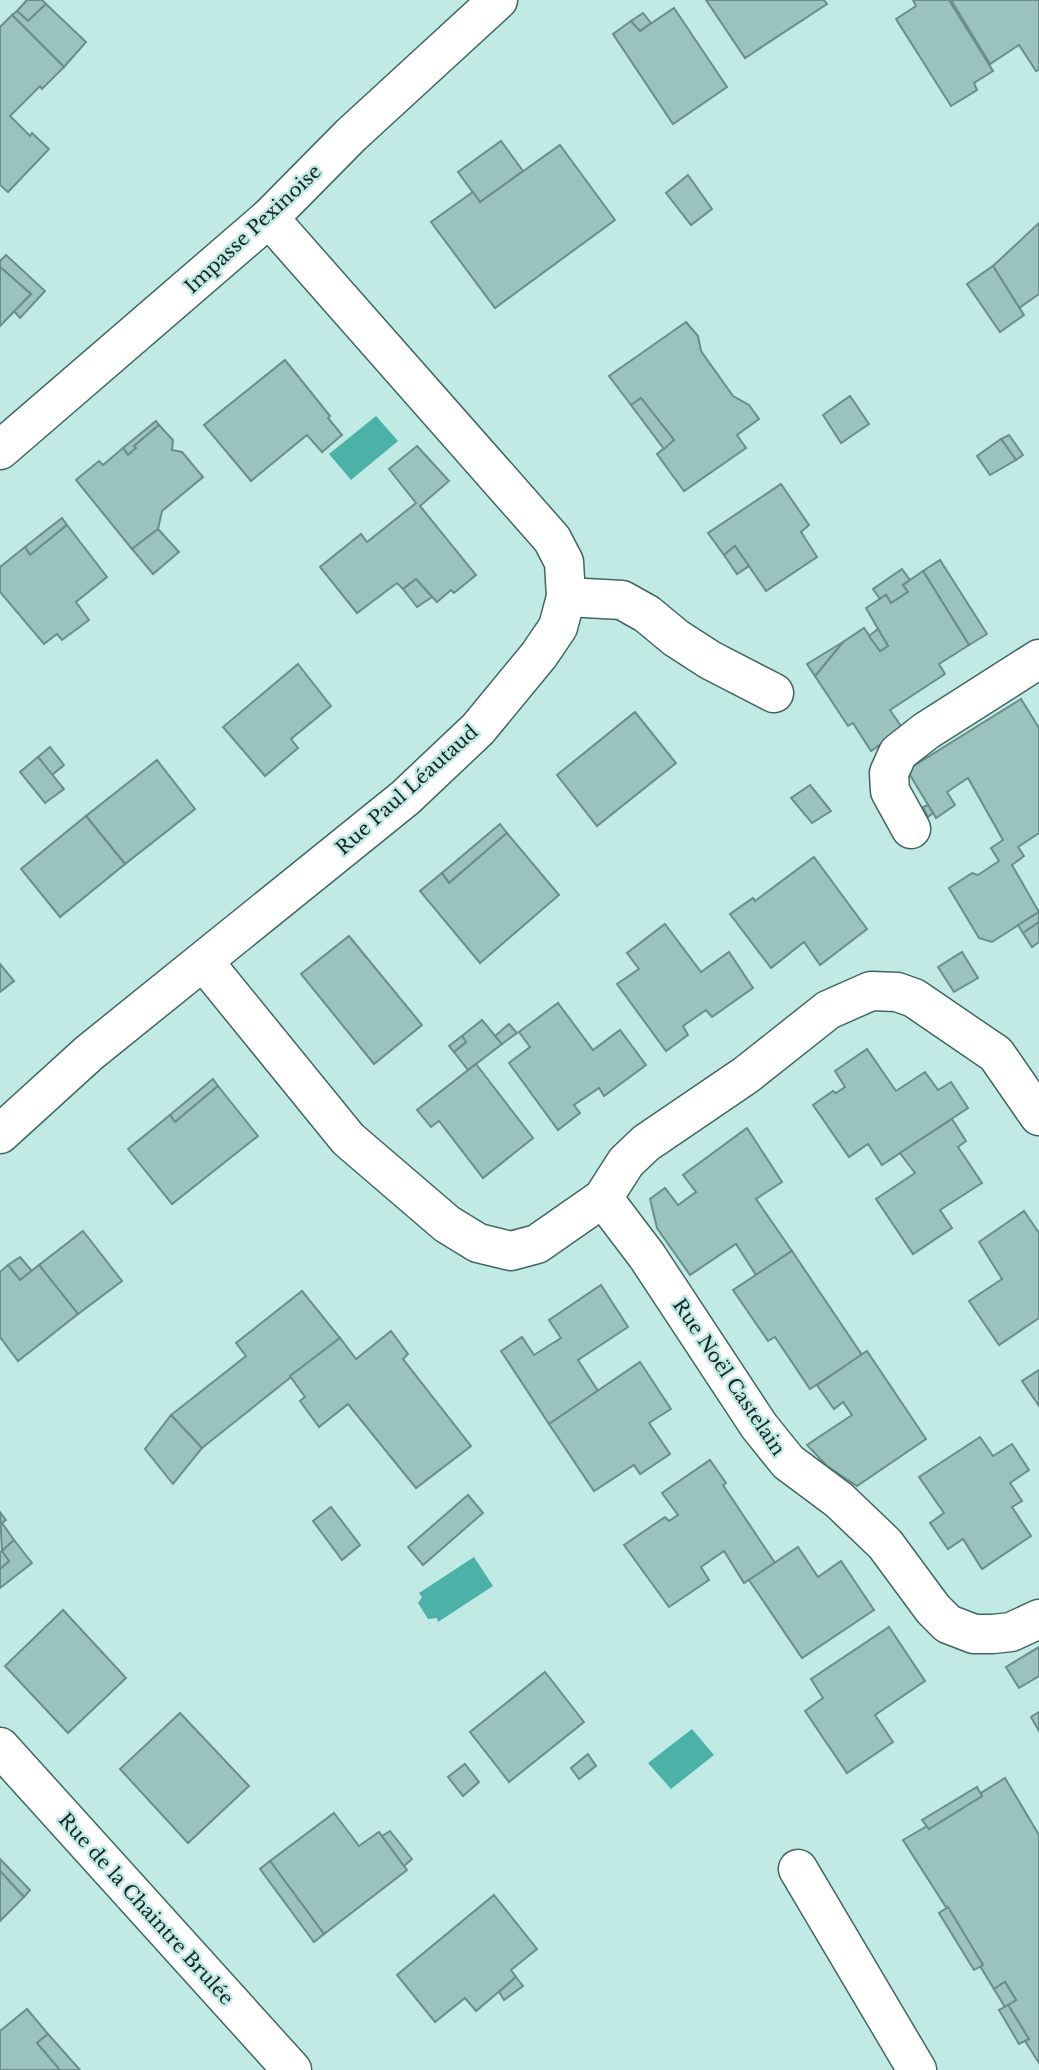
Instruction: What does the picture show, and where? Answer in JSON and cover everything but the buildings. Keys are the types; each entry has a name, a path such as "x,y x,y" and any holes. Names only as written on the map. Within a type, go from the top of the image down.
{"street":[{"name":"Impasse Pexinoise","path":"0,450 269,218 351,135 498,0"},
{"name":"Rue Paul Léautaud","path":"0,1134 89,1053 405,798 478,729 539,655 558,627 566,597 564,562 552,539 269,218"},
{"path":"566,597 622,600 647,614 709,660 774,693"},
{"path":"912,828 890,791 889,772 898,752 926,731 1039,659"},
{"path":"204,962 348,1139 447,1224 478,1243 511,1251 537,1244 603,1198 626,1162 646,1143 746,1075 828,1010 871,991 897,992 914,998 996,1054 1039,1116"},
{"name":"Rue Noël Castelain","path":"603,1198 647,1256 759,1426 788,1462 839,1500 885,1544 933,1609 948,1624 974,1634 993,1634 1011,1632 1039,1619"},
{"name":"Rue de la Chaintre Brulée","path":"0,1747 292,2070"},
{"path":"798,1870 917,2070"}],"water":[{"path":"376,416 398,441 351,480 329,454"},
{"path":"474,1557 493,1586 438,1622 437,1618 428,1619 418,1603 422,1597 419,1593"},
{"path":"692,1729 714,1755 671,1789 648,1763"}]}
